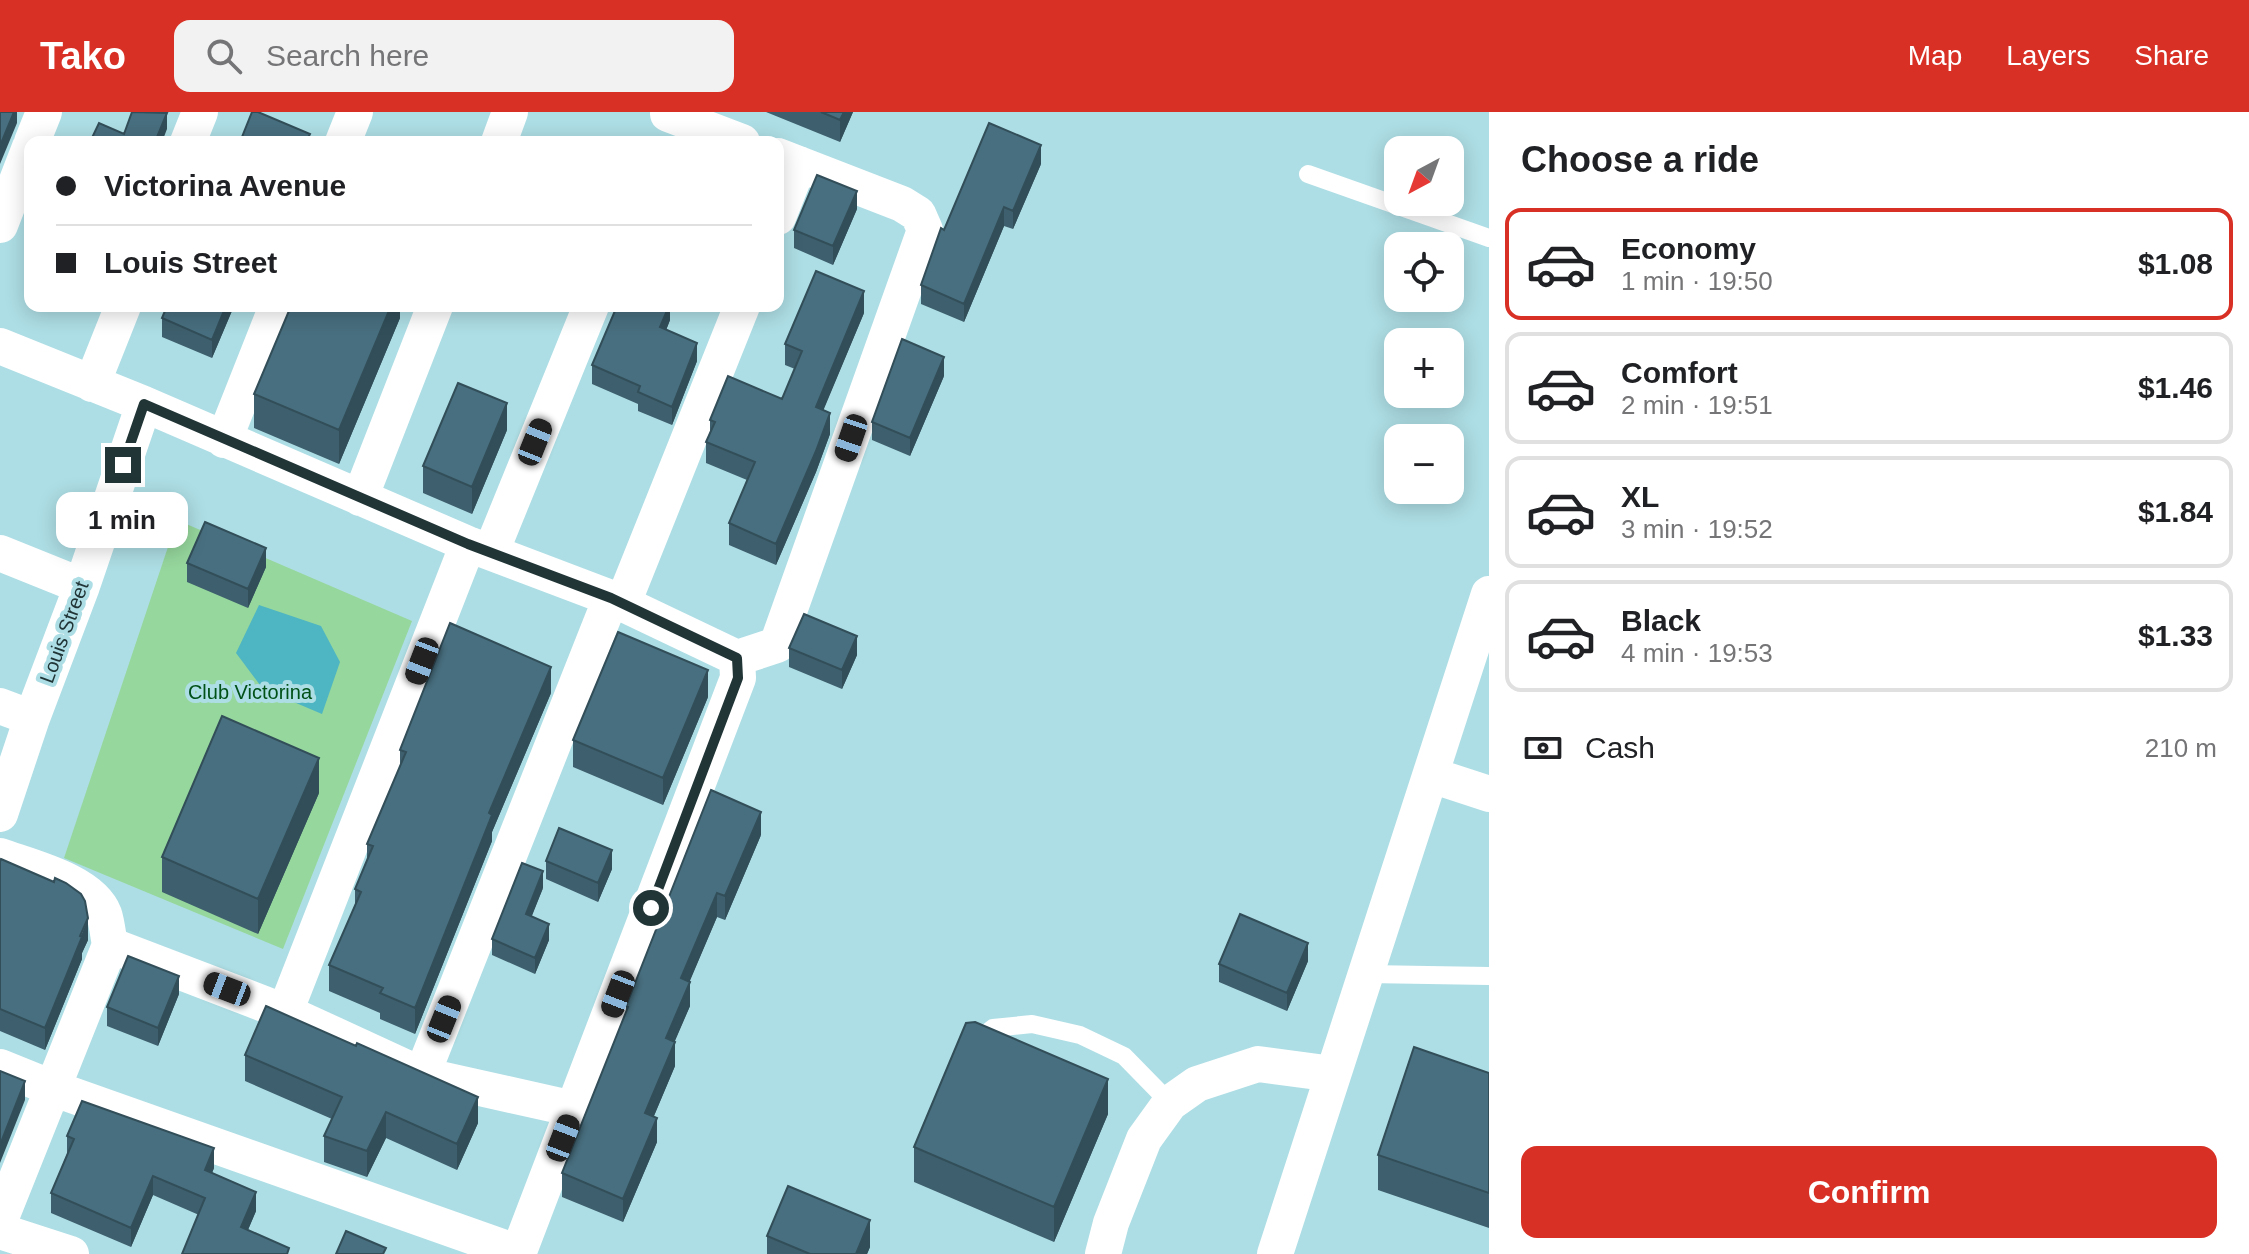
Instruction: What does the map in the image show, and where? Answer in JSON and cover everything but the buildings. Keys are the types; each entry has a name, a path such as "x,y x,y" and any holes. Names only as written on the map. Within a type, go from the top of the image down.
{"street":[{"path":"35,136 44,112"},
{"path":"190,136 200,112"},
{"path":"345,136 355,112"},
{"path":"501,136 510,112"},
{"path":"665,123 718,136"},
{"path":"0,346 480,548 617,601 737,658 777,645 925,230 918,214 902,204 789,160 784,186"},
{"path":"0,225 24,163"},
{"path":"92,384 121,312"},
{"path":"224,440 275,312"},
{"path":"360,498 433,312"},
{"path":"285,1012 480,548 588,312"},
{"path":"422,1075 739,312"},
{"name":"Louis Street","path":"0,814 16,712 82,586 144,404"},
{"path":"0,553 82,586"},
{"path":"1275,1254 1489,594"},
{"path":"0,1067 519,1254 738,678 737,658"},
{"path":"1431,775 1489,794"},
{"path":"0,856 67,881 85,892 103,912 110,945 0,1220"},
{"path":"110,945 285,1012 422,1075 574,1109"},
{"path":"1103,1254 1111,1223 1144,1139 1170,1103 1197,1084 1258,1064 1333,1074"},
{"path":"0,1231 71,1254"}],"lane":[{"path":"1308,174 1489,238"},
{"path":"1367,974 1489,976"},
{"path":"970,1046 993,1028 1032,1024 1080,1035 1124,1056 1170,1103"}],"green space":[{"name":"Club Victorina","path":"177,520 412,621 283,949 64,858"}],"water":[{"path":"259,605 321,626 340,662 322,714 263,689 236,653"}],"route":[{"path":"123,465 144,404 468,544 611,598 737,658 738,678 651,908"}]}
